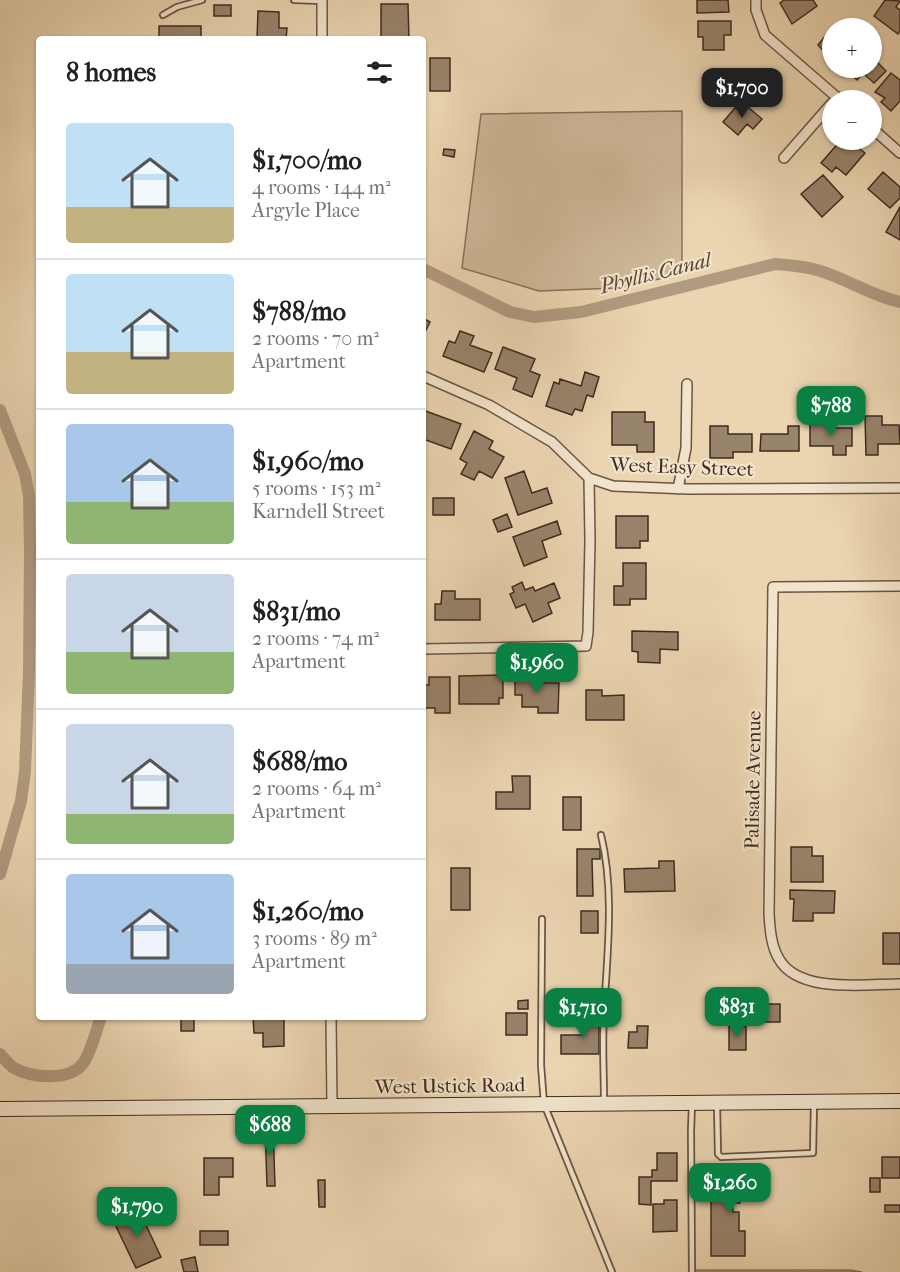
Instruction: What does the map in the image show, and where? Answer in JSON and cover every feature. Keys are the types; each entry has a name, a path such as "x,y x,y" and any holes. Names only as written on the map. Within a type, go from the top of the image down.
{"main road":[{"name":"West Ustick Road","path":"0,1109 900,1101"}],"street":[{"path":"322,0 322,36"},
{"path":"756,0 756,10 765,35 824,90"},
{"path":"784,158 822,116"},
{"path":"882,137 900,153"},
{"name":"West Easy Street","path":"426,377 489,405 552,442 589,478 613,486 678,489 900,488"},
{"path":"678,489 686,448 687,384"},
{"path":"426,649 586,646 590,541 589,478"},
{"name":"Palisade Avenue","path":"900,586 773,587 769,915 778,958 786,969 796,976 829,984 900,984"},
{"path":"331,1020 332,1106"}],"lane":[{"path":"163,15 202,0"},
{"path":"294,0 322,0"},
{"path":"601,835 608,885 604,1103"},
{"path":"542,919 541,1065 544,1104 612,1272"},
{"path":"717,1102 718,1154 721,1157 813,1154 814,1101"},
{"path":"692,1103 692,1272"}],"shaded area":[{"path":"682,111 682,274 618,288 539,291 462,268 481,114"},
{"path":"696,1270 850,1270 862,1272 696,1272"}],"building":[{"path":"697,0 728,0 729,12 697,13"},
{"path":"784,0 813,0 817,6 792,24 780,3"},
{"path":"885,0 900,1 896,7 900,10 900,31 898,34 882,22 882,18 874,16"},
{"path":"381,4 408,4 409,36 381,36"},
{"path":"214,5 231,5 231,16 214,16"},
{"path":"258,11 279,12 279,28 287,28 286,36 257,36"},
{"path":"698,21 731,21 731,35 724,35 724,50 703,50 703,37 698,37"},
{"path":"159,26 201,26 201,36 159,36"},
{"path":"430,58 450,58 450,91 430,91"},
{"path":"891,73 900,80 900,101 891,111 882,103 885,98 882,96 882,90 877,90"},
{"path":"868,78 879,78 874,83"},
{"path":"741,101 762,119 753,129 747,124 738,135 723,122"},
{"path":"444,149 455,150 454,157 443,155"},
{"path":"832,150 861,150 865,153 846,175 836,167 832,172 821,163"},
{"path":"883,172 900,187 900,198 890,208 868,189"},
{"path":"823,175 843,197 822,217 801,194"},
{"path":"900,207 900,240 886,232"},
{"path":"460,331 474,336 470,345 492,353 484,372 443,356 449,341 455,343"},
{"path":"503,347 535,359 530,371 540,375 532,397 513,389 517,378 495,369"},
{"path":"585,372 599,377 593,397 587,395 582,411 575,409 572,415 546,406 554,382 559,384 560,379 581,386"},
{"path":"426,411 461,424 451,449 426,440"},
{"path":"612,412 645,412 645,422 654,422 654,452 637,452 637,445 612,445"},
{"path":"865,416 882,416 882,425 899,425 900,444 878,444 878,455 866,455"},
{"path":"810,422 833,422 833,428 852,428 852,446 846,446 846,455 833,455 833,446 810,446"},
{"path":"710,426 728,426 728,434 752,434 752,452 733,452 733,458 710,458"},
{"path":"788,426 799,426 799,451 760,451 761,434 788,434"},
{"path":"474,431 493,441 489,449 504,457 492,478 479,471 474,480 461,474 467,463 460,459"},
{"path":"524,471 532,493 547,488 552,503 518,515 505,478"},
{"path":"433,498 454,498 454,515 433,515"},
{"path":"507,514 512,527 498,532 493,520"},
{"path":"616,516 648,516 648,541 640,541 640,548 616,548"},
{"path":"557,521 561,534 542,541 547,557 524,566 513,537"},
{"path":"623,563 646,563 646,599 630,599 630,605 614,605 614,586 623,586"},
{"path":"522,582 525,590 533,587 535,591 554,583 560,598 548,603 552,613 533,622 525,604 516,608 510,594 514,592 512,587"},
{"path":"442,591 455,591 455,599 480,599 480,620 435,620 435,604 441,604"},
{"path":"632,631 678,632 678,650 660,649 660,663 638,662 638,652 632,651"},
{"path":"515,674 535,675 535,683 559,683 558,713 538,713 538,707 522,707 522,695 515,695"},
{"path":"503,675 503,698 499,698 499,704 459,704 459,676"},
{"path":"429,677 450,677 450,713 435,713 435,708 426,708 426,685 429,685"},
{"path":"586,690 602,690 602,696 624,695 624,720 586,720"},
{"path":"512,776 530,776 530,809 496,809 496,792 513,792"},
{"path":"563,797 581,797 581,830 563,830"},
{"path":"791,847 812,847 812,856 823,856 823,882 791,882"},
{"path":"577,849 600,849 600,859 592,859 593,896 577,896"},
{"path":"659,861 674,861 675,891 625,892 624,869 659,868"},
{"path":"451,868 470,868 470,910 451,910"},
{"path":"790,890 835,891 834,913 813,913 813,921 793,921 794,899 790,899"},
{"path":"581,911 598,911 598,933 581,933"},
{"path":"883,933 900,933 900,964 883,964"},
{"path":"528,1000 528,1009 518,1009 518,1001"},
{"path":"762,1004 780,1004 780,1022 762,1022"},
{"path":"506,1013 527,1013 527,1035 506,1035"},
{"path":"582,1018 599,1018 599,1054 561,1054 561,1035 582,1035"},
{"path":"181,1020 194,1020 194,1031 181,1031"},
{"path":"253,1020 284,1020 284,1046 263,1047 263,1033 254,1033"},
{"path":"637,1026 648,1026 647,1048 628,1048 629,1032 637,1032"},
{"path":"729,1026 746,1026 746,1050 729,1050"},
{"path":"265,1126 273,1126 275,1186 267,1186"},
{"path":"657,1153 677,1153 677,1181 651,1181 651,1205 639,1204 639,1177 652,1177 652,1170 657,1170"},
{"path":"882,1157 900,1157 900,1178 882,1178"},
{"path":"204,1158 233,1158 233,1177 219,1177 219,1195 204,1195"},
{"path":"762,1177 762,1196 740,1196 740,1203 733,1203 733,1212 739,1212 739,1231 745,1231 745,1256 711,1256 711,1178"},
{"path":"870,1178 880,1178 880,1192 870,1192"},
{"path":"318,1180 325,1180 325,1207 319,1207"},
{"path":"664,1200 677,1200 677,1231 653,1232 653,1204 664,1204"},
{"path":"885,1205 900,1205 900,1212 885,1212"},
{"path":"138,1208 161,1257 136,1268 113,1220"},
{"path":"200,1231 228,1231 228,1245 200,1245"},
{"path":"195,1257 198,1272 184,1272 181,1260"}],"waterway":[{"name":"Phyllis Canal","path":"426,270 510,312 534,317 581,312 775,264 817,270 900,302"},
{"name":"Phyllis Canal","path":"0,410 25,474 29,496 30,550 25,772 21,801 0,874"},
{"name":"Phyllis Canal","path":"0,1054 14,1068 31,1074 51,1076 70,1073 78,1068 87,1057 100,1020"}]}
